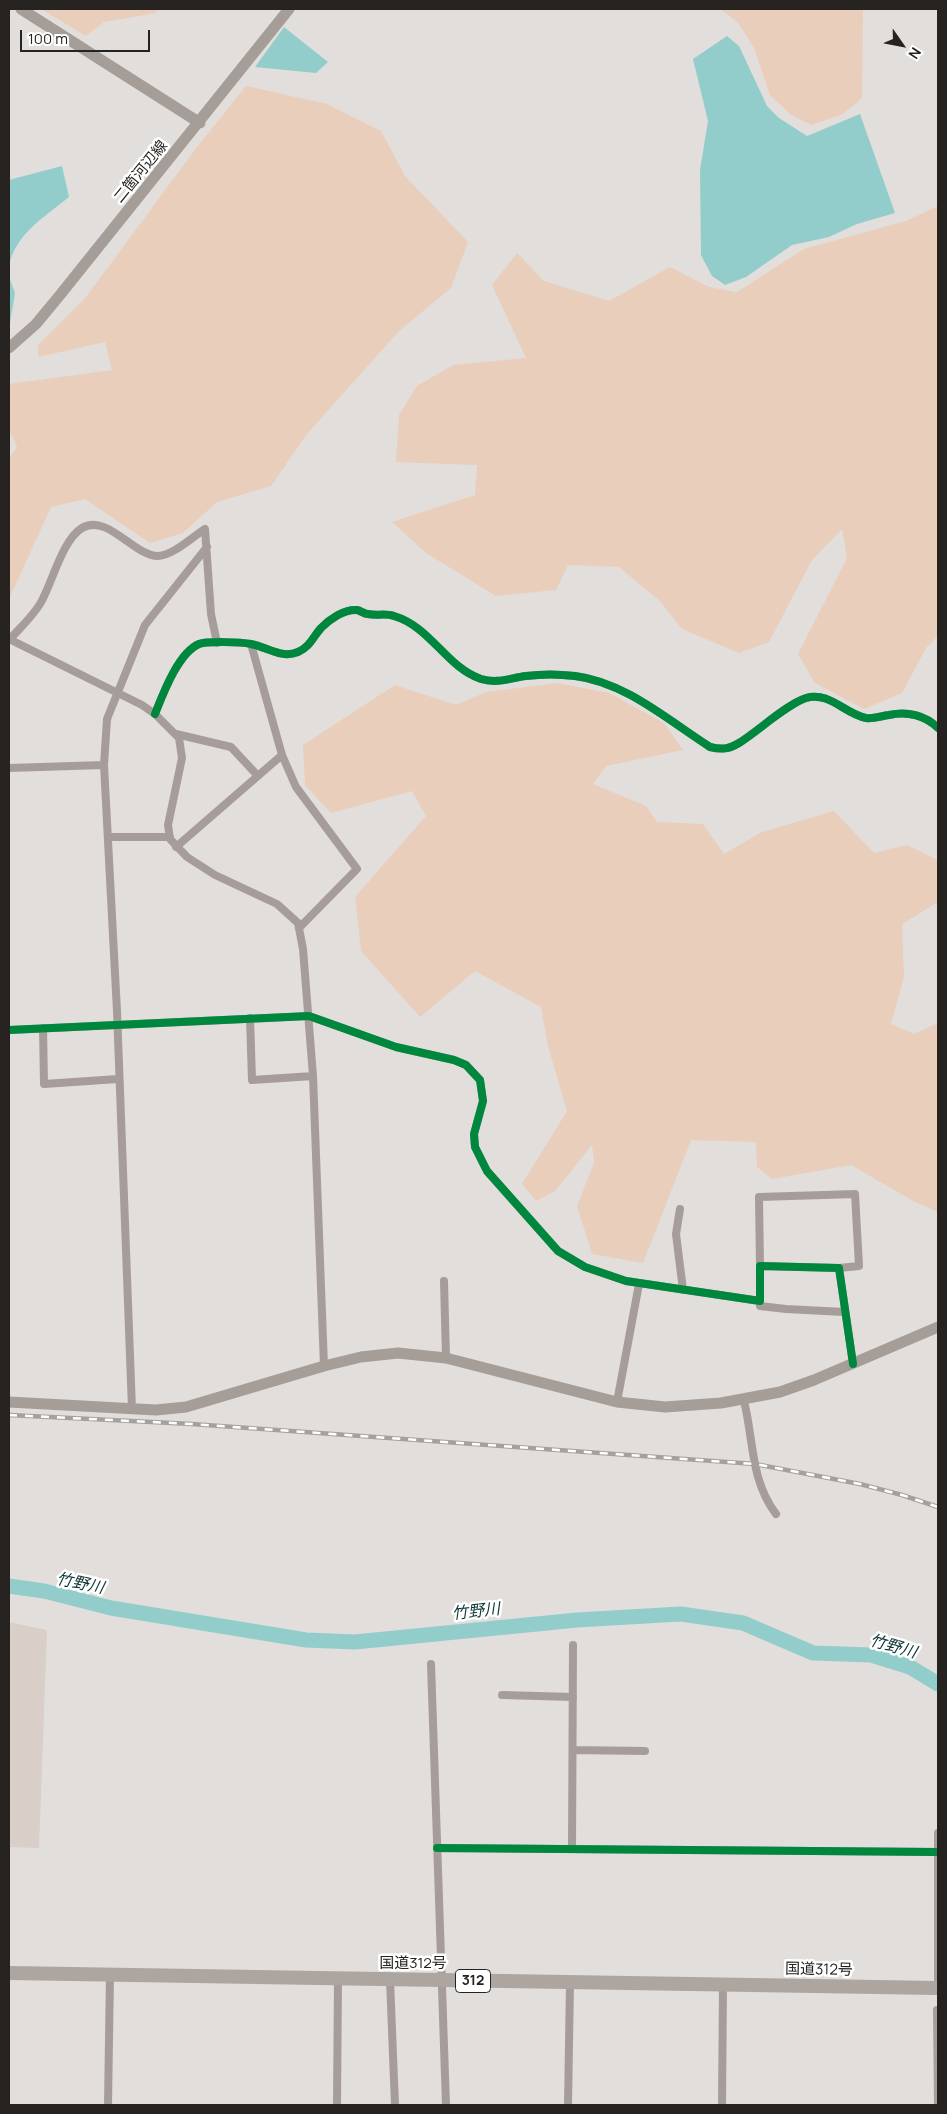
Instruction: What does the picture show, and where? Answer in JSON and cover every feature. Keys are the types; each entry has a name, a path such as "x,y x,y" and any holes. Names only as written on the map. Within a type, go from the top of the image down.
{"highway":[{"name":"国道312号","path":"9,1973 338,1980 442,1979 723,1986 938,1988"}],"street":[{"path":"21,9 200,123"},
{"name":"二箇河辺線","path":"9,348 36,324 200,123 289,9"},
{"path":"217,643 211,614 207,547 204,529 176,548 160,556 147,554 112,531 98,526 84,527 67,546 50,586 38,607 9,639 117,692 155,714 176,734 179,738 182,758 168,825 170,837 176,846 215,875 278,904 294,919 299,928 303,949 313,1076 324,1366"},
{"path":"132,1410 117,1026 104,765 108,719 117,692 145,625 207,547"},
{"path":"155,714 167,683 185,656 198,644 251,644 279,654 298,652 312,643 320,629 332,618 358,610 368,614 391,615 415,626 466,672 482,680 497,682 526,676 549,675 594,679 624,693 710,747 721,750 730,748 792,705 812,696 830,700 864,717 872,719 907,713 921,717 938,728"},
{"path":"251,644 282,755 296,787 357,869 299,928"},
{"path":"176,734 231,747 258,776"},
{"path":"176,846 282,755"},
{"path":"9,768 104,765"},
{"path":"108,837 170,837"},
{"path":"9,1030 309,1016 396,1047 435,1055 466,1066 480,1080 482,1090 483,1101 474,1134 475,1147 492,1178 558,1251 585,1267 639,1284 760,1301"},
{"path":"250,1018 252,1080 313,1076"},
{"path":"43,1028 44,1084 118,1080"},
{"path":"760,1266 839,1268 859,1266 855,1194 759,1197 760,1306 844,1312"},
{"path":"680,1209 676,1234 683,1290"},
{"path":"839,1268 853,1364"},
{"path":"444,1281 446,1358"},
{"path":"617,1402 639,1284"},
{"path":"9,1402 156,1410 186,1406 324,1366 380,1354 406,1354 446,1358 617,1402 665,1407 744,1400 780,1392 938,1328"},
{"path":"744,1400 753,1440 756,1478 765,1498 776,1514"},
{"path":"572,1849 573,1645"},
{"path":"431,1664 446,2105"},
{"path":"502,1695 573,1697"},
{"path":"573,1750 645,1751"},
{"path":"938,1833 938,1988"},
{"path":"437,1848 938,1852"},
{"path":"108,2105 110,1975"},
{"path":"336,2105 338,1980"},
{"path":"390,1980 395,2105"},
{"path":"568,2105 570,1983"},
{"path":"722,2105 723,1986"},
{"path":"937,2010 938,2105"}],"shaded area":[{"path":"41,9 157,9 156,13 104,22 86,36"},
{"path":"721,9 863,9 862,98 843,114 811,125 791,115 770,95 754,48 739,24"},
{"path":"246,86 327,104 381,131 405,176 468,242 451,288 399,331 307,434 271,486 217,502 183,533 150,543 85,499 51,507 9,599 9,458 17,447 9,429 9,384 112,370 105,342 38,357 38,345 86,297 194,151"},
{"path":"938,206 938,636 926,648 902,693 864,709 815,683 798,654 847,558 842,529 812,560 769,642 739,653 682,629 660,601 619,567 568,565 556,590 496,596 426,553 392,522 475,495 477,465 396,462 399,415 417,386 453,365 526,358 492,285 517,253 544,281 609,301 670,267 709,287 737,292 804,249 906,221"},
{"path":"557,683 609,693 664,723 683,750 606,766 593,784 646,806 657,822 703,824 724,854 762,832 834,811 874,853 907,845 937,860 938,902 902,924 904,977 891,1024 914,1034 938,1023 938,1212 915,1202 851,1165 772,1179 757,1167 756,1142 691,1140 643,1263 592,1254 577,1206 594,1163 592,1145 555,1191 536,1201 522,1184 567,1111 548,1046 541,1007 475,971 420,1017 361,951 355,897 426,816 412,791 331,813 305,785 303,745 395,685 456,705 486,692"},
{"path":"9,1622 47,1630 39,1848 9,1847"}],"water":[{"path":"284,27 328,62 316,73 255,67"},
{"path":"727,36 739,46 767,106 779,118 807,136 860,114 895,213 857,224 829,237 792,245 746,277 725,285 712,276 701,255 700,170 708,121 693,59"},
{"path":"62,166 69,197 41,219 25,235 12,255 9,266 9,180"},
{"path":"9,277 15,293 9,329"}],"waterway":[{"name":"竹野川","path":"9,1586 44,1591 111,1608 306,1640 355,1642 577,1620 681,1614 743,1623 813,1653 871,1655 910,1667 938,1684"}],"railway":[{"path":"9,1415 192,1424 755,1464 860,1484 938,1507"}],"cycle path":[{"path":"155,714 178,665 184,656 199,644 216,642 246,643 280,653 292,654 306,647 321,628 333,618 347,611 357,610 367,614 391,615 407,621 429,638 458,666 481,679 498,681 532,675 563,675 593,680 611,686 646,704 714,748 722,749 735,745 798,701 814,697 830,700 858,716 875,718 896,714 909,714 922,717 938,728"},
{"path":"9,1030 309,1016 396,1047 454,1060 466,1065 480,1080 483,1101 474,1134 475,1147 487,1171 558,1251 585,1267 626,1281 760,1301 760,1266 839,1268 853,1364"},
{"path":"437,1848 938,1852"}]}
